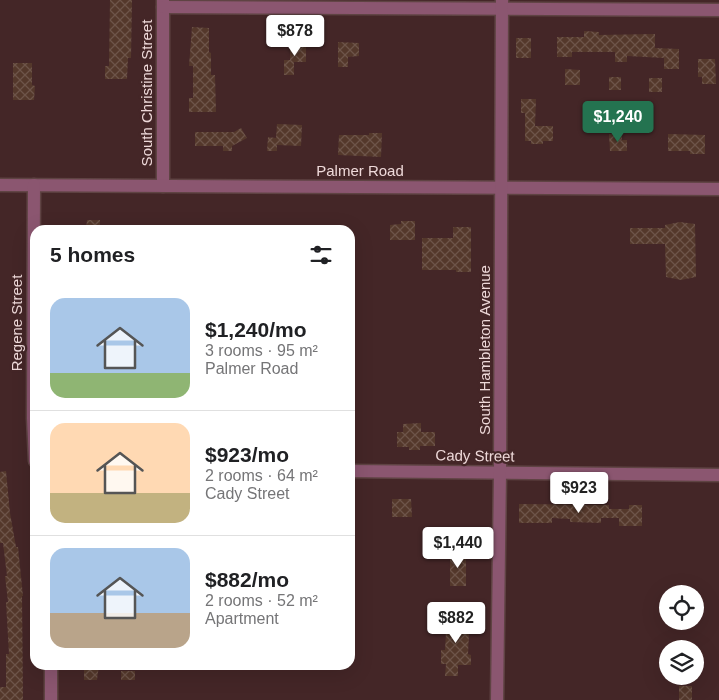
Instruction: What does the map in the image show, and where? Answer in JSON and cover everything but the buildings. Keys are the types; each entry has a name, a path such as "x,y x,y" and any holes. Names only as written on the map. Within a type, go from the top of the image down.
{"street":[{"path":"163,3 502,4 719,10"},
{"name":"South Christine Street","path":"163,3 164,186"},
{"name":"South Hambleton Avenue","path":"498,700 502,4"},
{"name":"Palmer Road","path":"0,184 719,189"},
{"name":"Regene Street","path":"34,185 34,225"},
{"name":"Cady Street","path":"355,471 719,475"},
{"path":"51,670 51,700"}]}
